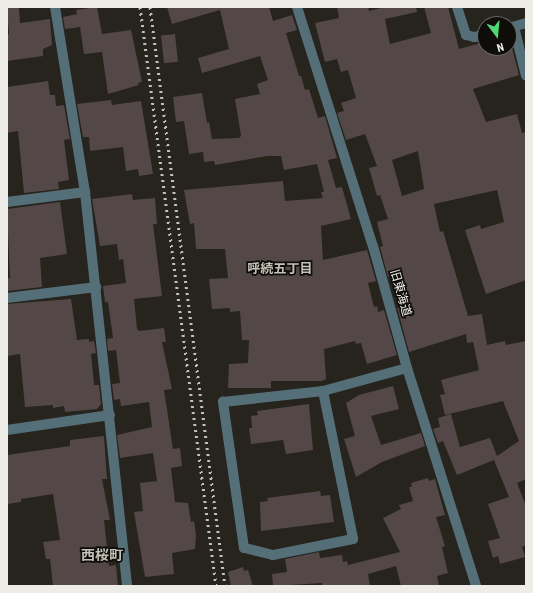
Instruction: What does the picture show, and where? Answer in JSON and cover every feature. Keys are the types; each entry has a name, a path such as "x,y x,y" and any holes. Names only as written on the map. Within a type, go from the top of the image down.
{"street":[{"path":"55,7 85,192 128,586"},
{"name":"旧東海道","path":"297,7 374,246 407,368 476,586"},
{"path":"457,7 466,35 477,36"},
{"path":"517,47 526,76"},
{"path":"7,202 85,192"},
{"path":"7,298 96,287"},
{"path":"323,391 353,539 273,555 244,548 224,402 323,391 407,368"},
{"path":"7,430 110,415"}],"building":[{"path":"7,7 19,7 20,23 50,19 52,45 43,49 43,56 7,61 7,34 9,34"},
{"path":"97,7 102,34 131,30 142,82 138,83 139,85 108,94 102,52 84,54 80,27 65,29 63,17 77,14 76,10"},
{"path":"167,7 269,7 273,21 292,15 297,30 286,33 299,76 301,76 305,90 309,89 318,118 325,116 337,158 328,160 336,188 342,187 351,219 321,226 323,260 367,250 376,281 368,283 374,307 377,306 378,312 384,310 397,355 367,364 361,343 356,344 355,341 324,349 326,379 322,381 271,381 271,388 228,388 229,364 248,363 249,340 242,340 240,311 230,312 230,308 212,309 209,279 228,278 225,249 196,249 194,223 190,224 184,190 283,181 285,201 323,198 321,192 324,192 317,164 284,170 281,156 267,156 215,165 214,161 204,162 203,152 189,154 184,121 176,122 173,97 202,93 207,123 209,122 212,139 239,138 241,136 235,99 260,94 257,84 268,80 260,56 202,73 198,58 229,49 220,10 172,24"},
{"path":"337,7 368,7 369,11 385,7 416,7 417,12 385,19 390,44 431,33 424,7 448,7 459,49 477,44 477,56 514,56 519,75 473,89 486,122 517,114 522,133 526,132 526,280 486,294 465,230 480,225 481,229 504,222 497,190 434,204 440,232 443,231 468,316 482,314 487,345 505,341 506,345 526,341 526,479 517,483 526,506 526,545 522,547 525,557 500,564 498,556 493,558 488,541 500,538 488,504 509,497 494,460 457,475 443,441 438,443 433,429 440,427 438,418 451,414 460,447 490,438 497,456 519,441 503,401 445,415 440,395 445,394 441,380 479,370 473,342 467,343 466,334 409,352 397,307 402,305 393,276 388,277 380,247 383,246 377,222 388,219 380,195 377,196 369,168 377,166 365,134 346,140 337,113 344,111 341,103 356,98 348,70 341,72 337,59 325,62 315,23 339,18","holes":["418,151 424,189 402,196 392,160"]},
{"path":"175,34 178,62 164,63 161,35"},
{"path":"48,81 50,95 55,95 56,106 64,105 70,139 64,140 69,180 58,182 59,189 24,193 18,131 7,133 7,87"},
{"path":"111,100 112,105 141,101 153,174 139,176 138,169 126,171 123,147 90,151 89,137 83,137 77,104"},
{"path":"132,194 133,200 155,198 157,224 153,224 162,296 134,299 137,329 139,331 164,328 166,342 162,342 172,389 164,390 173,449 180,448 182,466 171,468 175,502 188,503 191,522 194,521 196,535 195,549 172,553 174,574 145,577 134,512 143,511 140,483 157,481 153,453 120,458 117,435 152,427 149,402 121,406 120,399 114,400 112,384 120,383 116,350 108,351 107,339 113,338 108,302 105,302 103,286 126,283 123,259 119,260 117,244 100,246 92,199"},
{"path":"60,202 67,254 40,258 42,287 7,291 7,278 10,278 7,209"},
{"path":"71,299 77,340 89,339 89,342 94,341 96,353 91,354 94,385 99,385 101,404 97,409 65,412 64,406 53,408 53,405 25,407 20,354 7,356 7,304"},
{"path":"393,386 399,409 371,416 381,445 421,433 425,446 382,462 356,477 344,439 355,436 346,403 359,395"},
{"path":"309,404 313,450 286,454 283,440 251,444 249,428 252,428 251,416 258,415 257,411"},
{"path":"104,436 107,479 102,479 110,520 104,520 109,566 116,565 118,586 53,586 50,559 46,559 43,542 60,540 53,494 21,499 21,502 7,504 7,455 70,446 70,440"},
{"path":"428,478 429,481 435,479 445,515 436,517 445,546 442,547 448,573 437,576 439,586 401,586 396,566 368,574 370,586 322,586 322,583 273,586 272,574 287,572 285,559 319,552 320,558 342,555 343,562 347,561 348,565 400,552 383,518 401,509 399,505 413,501 409,487 412,487 411,483"},
{"path":"320,491 321,496 330,495 334,522 261,531 260,502 268,501 267,498"},
{"path":"243,567 244,571 248,570 253,586 231,586 228,572"}],"railway":[{"path":"140,7 216,586"},
{"path":"150,7 225,586"}],"district":[{"name":"呼続五丁目","path":"280,269"},
{"name":"西桜町","path":"102,555"}]}
